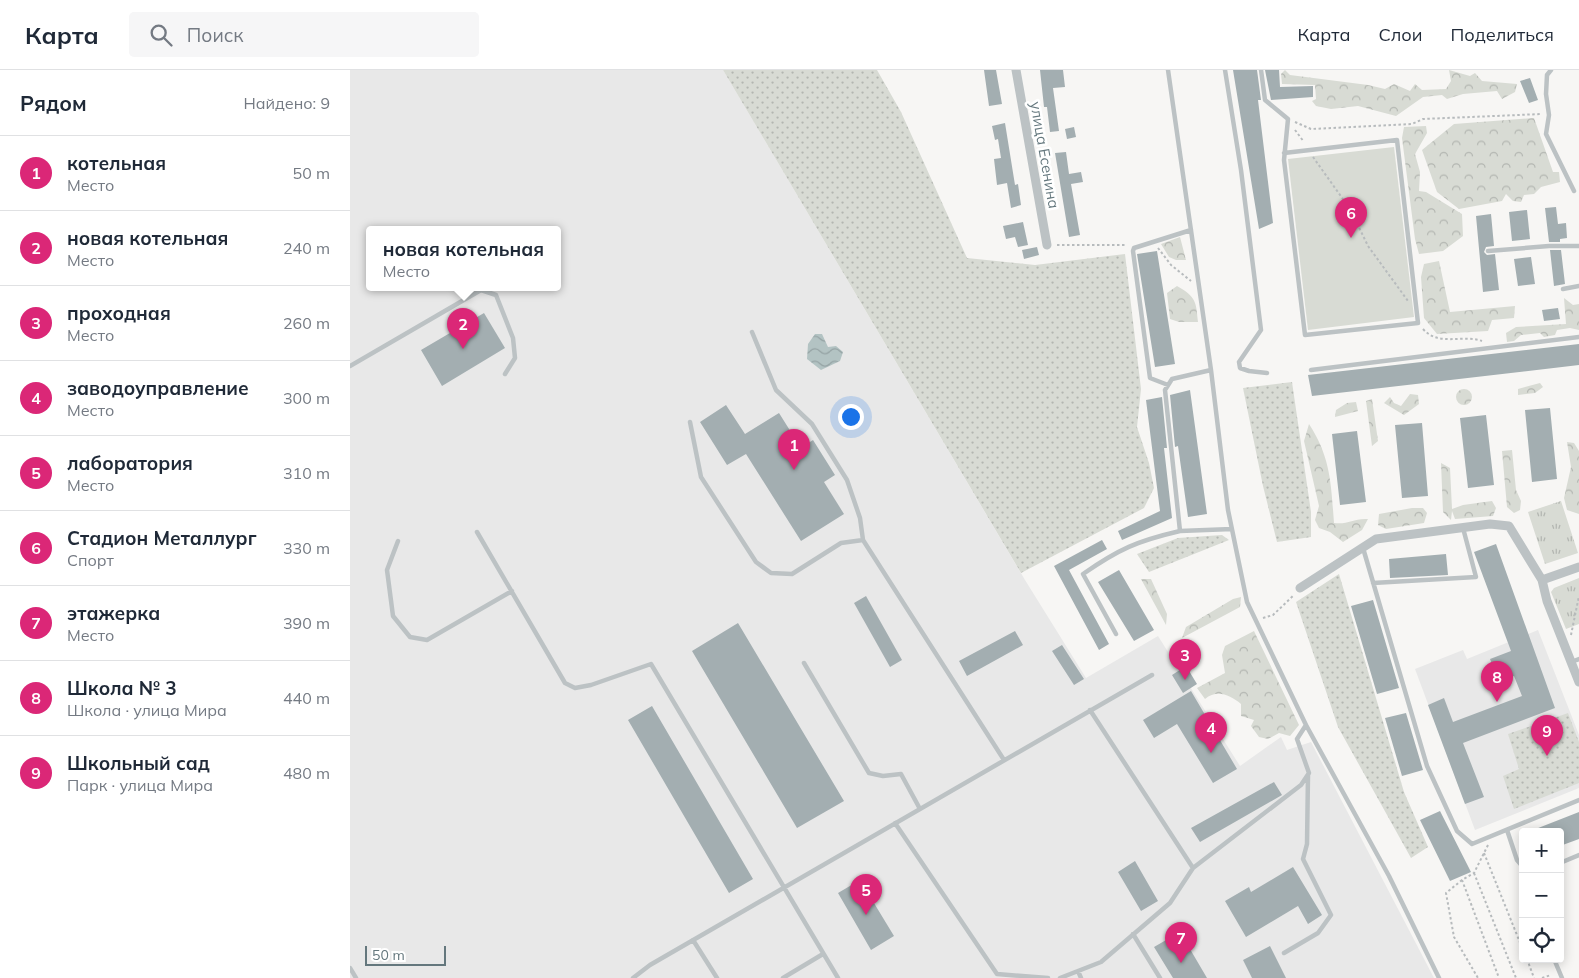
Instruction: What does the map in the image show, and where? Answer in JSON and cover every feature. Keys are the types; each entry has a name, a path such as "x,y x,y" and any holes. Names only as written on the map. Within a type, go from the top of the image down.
{"street":[{"name":"улица Есенина","path":"1016,70 1047,245"},
{"path":"1300,588 1376,539 1490,524 1509,526 1542,580 1547,601 1575,661 1579,682"},
{"path":"1542,580 1579,566"}],"lane":[{"path":"1168,70 1232,529 1247,602 1306,725 1389,876 1439,978"},
{"path":"1225,70 1241,170 1261,330 1239,362 1240,368 1267,373"},
{"path":"1261,70 1265,100 1288,119 1284,153 1305,335 1418,323 1397,140 1284,153"},
{"path":"1551,70 1547,75 1546,94 1549,115 1546,134 1574,191"},
{"path":"1168,385 1150,378 1133,252 1134,248 1191,230"},
{"path":"1488,251 1548,246 1579,246"},
{"path":"1563,289 1579,286"},
{"path":"350,366 479,291"},
{"path":"484,291 496,296 513,338 515,358 505,374"},
{"path":"752,332 776,390 812,424 847,480 860,518 863,540 1004,760"},
{"path":"1311,370 1579,337"},
{"path":"1180,531 1165,390 1172,379 1211,370"},
{"path":"690,422 701,477 756,562 771,573 792,574 841,543 863,540"},
{"path":"1373,583 1476,577 1463,528"},
{"path":"1116,634 1082,574 1116,551 1147,539 1180,531 1232,529"},
{"path":"477,532 565,684 575,688 591,685 651,664 838,978"},
{"path":"398,541 387,570 393,616 410,637 427,640 512,591"},
{"path":"1363,547 1427,766 1457,832 1472,844 1579,800"},
{"path":"804,663 869,773 883,776 901,774 920,809"},
{"path":"634,978 650,965 1152,675"},
{"path":"1090,710 1193,868"},
{"path":"1284,953 1318,933 1331,915 1303,859 1307,844 1308,773 1297,739 1306,725"},
{"path":"1060,978 1101,962 1170,903 1193,868 1301,785 1308,773"},
{"path":"895,823 998,974 1048,978"},
{"path":"1506,830 1519,862"},
{"path":"1564,861 1579,855"},
{"path":"1133,934 1160,978"},
{"path":"693,940 717,978"},
{"path":"783,978 823,954"},
{"path":"1556,963 1562,978"},
{"path":"350,968 356,978"},
{"path":"1078,971 1082,978"}],"path":[{"path":"1288,119 1311,129 1412,124 1423,118 1538,113 1549,115"},
{"path":"1288,119 1304,144"},
{"path":"1310,152 1350,209 1368,246 1410,304"},
{"path":"1148,243 1162,250 1171,265 1191,281"},
{"path":"1047,245 1131,245"},
{"path":"1421,324 1424,331 1437,339 1474,338 1498,347"},
{"path":"1256,621 1272,615 1300,588"},
{"path":"1571,635 1579,596"},
{"path":"1478,978 1454,936 1446,893 1474,873 1488,846"},
{"path":"1484,853 1519,940"},
{"path":"1474,873 1516,978"},
{"path":"1462,880 1500,978"},
{"path":"1528,963 1534,978"},
{"path":"1542,978 1559,972"}],"shaded area":[{"path":"350,70 723,70 1025,580 1086,678 1158,636 1240,766 1281,737 1287,750 1311,742 1434,978 350,978"},
{"path":"1538,630 1579,735 1579,788 1475,830 1415,669 1463,650 1467,659"}],"green space":[{"path":"723,70 877,70 901,112 967,258 1035,265 1125,254 1141,389 1137,427 1149,463 1154,488 1144,508 1021,573"},
{"path":"1285,70 1290,75 1385,89 1394,84 1410,91 1415,84 1422,90 1446,89 1451,81 1449,70 1470,76 1475,73 1482,81 1517,84 1515,92 1502,99 1497,91 1463,94 1447,99 1442,95 1423,97 1396,116 1358,106 1331,109 1316,106 1312,101 1316,99 1315,85 1282,84 1281,74"},
{"path":"1534,118 1553,172 1559,172 1560,182 1541,187 1534,194 1524,195 1521,202 1513,201 1506,194 1502,201 1459,209 1437,192 1422,150 1454,124"},
{"path":"1426,126 1427,133 1415,154 1420,172 1419,191 1426,192 1462,214 1463,236 1443,251 1419,254 1415,239 1402,138 1404,127"},
{"path":"1394,147 1414,317 1308,330 1288,159"},
{"path":"1180,237 1186,260 1176,260 1169,257 1161,244"},
{"path":"1439,261 1450,312 1515,306 1514,318 1492,320 1488,331 1437,334 1424,318 1421,277 1424,264"},
{"path":"1177,286 1188,293 1194,300 1198,322 1179,322 1170,319 1167,293"},
{"path":"1564,298 1573,305 1579,304 1579,330 1570,328 1557,330 1555,335 1544,337 1540,333 1521,335 1514,341 1507,342 1506,333 1516,327 1566,324"},
{"path":"1292,382 1311,512 1311,537 1277,542 1263,486 1243,388"},
{"path":"1540,383 1543,387 1535,393 1518,395 1518,389"},
{"path":"1464,389 1472,397 1464,405 1456,397"},
{"path":"1410,394 1418,395 1419,404 1404,415 1384,403 1390,397 1394,403 1401,406"},
{"path":"1372,399 1378,441 1372,446 1366,401"},
{"path":"1356,402 1358,411 1335,417 1336,410 1347,403"},
{"path":"1309,424 1322,448 1326,460 1331,484 1334,523 1368,519 1362,530 1343,542 1330,532 1319,528 1315,520 1319,506 1304,441"},
{"path":"1567,442 1574,443 1579,451 1579,514 1567,510 1564,498 1571,467"},
{"path":"1512,450 1516,490 1521,501 1520,510 1514,513 1507,507 1502,451"},
{"path":"1441,463 1450,468 1452,509 1463,505 1492,501 1496,508 1493,516 1455,519 1452,511 1451,520 1443,512"},
{"path":"1561,501 1578,553 1545,564 1528,512"},
{"path":"1423,508 1427,513 1424,523 1386,529 1378,525 1379,514"},
{"path":"1222,535 1229,540 1149,572 1137,554 1178,538"},
{"path":"1339,574 1404,792 1428,847 1411,858 1338,727 1296,602"},
{"path":"1579,578 1579,624 1566,629 1551,592 1554,588"},
{"path":"1141,579 1151,579 1167,614 1166,625"},
{"path":"1241,597 1240,607 1182,638 1186,627 1233,599"},
{"path":"1254,631 1299,725 1290,736 1279,733 1268,739 1259,737 1251,726 1254,720 1241,716 1241,704 1223,694 1214,694 1205,699 1197,688 1225,673 1222,655 1225,646"},
{"path":"1568,713 1579,742 1579,783 1514,809 1503,776 1519,769 1508,734"}],"water":[{"path":"815,334 822,334 828,347 836,346 843,352 840,361 821,370 807,359 808,344"}],"building":[{"path":"984,70 996,70 1002,104 989,106"},
{"path":"1040,70 1063,70 1065,87 1053,88 1059,131 1050,132 1047,107 1044,107"},
{"path":"1233,70 1257,70 1261,100 1258,100 1273,223 1259,229"},
{"path":"1265,70 1279,70 1280,87 1313,86 1313,97 1271,100"},
{"path":"1530,78 1538,100 1529,103 1520,81"},
{"path":"1005,123 1015,185 1018,184 1021,205 1011,208 1007,183 997,185 994,159 1001,158 998,139 995,140 992,126"},
{"path":"1074,127 1076,137 1067,139 1065,129"},
{"path":"1066,152 1069,174 1081,172 1083,182 1071,184 1080,235 1069,237 1055,153"},
{"path":"1556,207 1558,224 1566,223 1567,238 1560,239 1560,242 1549,242 1545,208"},
{"path":"1527,210 1530,239 1512,241 1509,212"},
{"path":"1491,214 1494,246 1486,247 1484,252 1487,255 1495,254 1499,290 1483,292 1476,216"},
{"path":"1023,222 1028,245 1018,247 1015,237 1006,239 1003,226"},
{"path":"1037,247 1039,255 1024,259 1022,250"},
{"path":"1550,250 1561,250 1565,284 1554,286"},
{"path":"1157,251 1175,364 1155,367 1137,254"},
{"path":"1531,257 1535,284 1518,286 1514,259"},
{"path":"1558,308 1560,319 1544,321 1542,310"},
{"path":"484,313 505,348 442,386 421,350"},
{"path":"1579,344 1579,365 1312,396 1308,375"},
{"path":"1190,390 1207,514 1188,517 1178,446 1175,447 1170,395"},
{"path":"1162,397 1167,448 1164,448 1172,518 1122,540 1118,531 1160,511 1146,400"},
{"path":"726,405 745,434 779,413 801,448 813,440 835,475 824,482 844,514 801,541 746,454 727,465 700,422"},
{"path":"1550,408 1557,479 1532,482 1525,410"},
{"path":"1486,415 1494,485 1468,488 1460,418"},
{"path":"1422,423 1428,496 1402,498 1395,425"},
{"path":"1357,431 1366,502 1340,505 1332,434"},
{"path":"1102,540 1107,549 1069,570 1109,644 1099,650 1054,566"},
{"path":"1496,544 1555,708 1463,743 1484,797 1465,804 1428,705 1444,698 1453,722 1522,696 1514,676 1499,682 1490,659 1511,651 1474,552"},
{"path":"1446,554 1448,575 1390,578 1389,559"},
{"path":"1119,570 1154,630 1134,641 1098,582"},
{"path":"866,596 902,660 890,667 854,603"},
{"path":"1373,600 1399,688 1377,694 1351,606"},
{"path":"738,623 844,801 797,828 692,651"},
{"path":"1015,631 1023,645 967,676 959,661"},
{"path":"1062,645 1084,679 1074,685 1052,651"},
{"path":"1186,666 1197,684 1183,693 1172,675"},
{"path":"1191,691 1237,769 1213,783 1177,724 1154,738 1143,720"},
{"path":"652,706 753,879 729,893 628,720"},
{"path":"1406,713 1423,770 1402,776 1385,718"},
{"path":"1274,782 1282,795 1200,842 1191,828"},
{"path":"1440,811 1471,872 1450,881 1420,820"},
{"path":"1579,812 1579,839 1564,845 1564,828 1538,828"},
{"path":"1135,861 1158,901 1141,911 1118,872"},
{"path":"1293,867 1322,915 1308,924 1298,906 1246,937 1225,901 1249,887 1251,892"},
{"path":"860,880 894,936 871,950 838,893"},
{"path":"1180,932 1207,978 1173,978 1154,947"},
{"path":"1270,946 1286,978 1252,978 1243,960"}],"place":[{"name":"Стадион Металлург","path":"1351,238"},
{"name":"новая котельная","path":"463,349"},
{"name":"котельная","path":"794,470"},
{"name":"проходная","path":"1185,680"},
{"name":"Школа № 3","path":"1497,702"},
{"name":"заводоуправление","path":"1211,753"},
{"name":"Школьный сад","path":"1547,756"},
{"name":"лаборатория","path":"866,915"},
{"name":"этажерка","path":"1181,963"}]}
